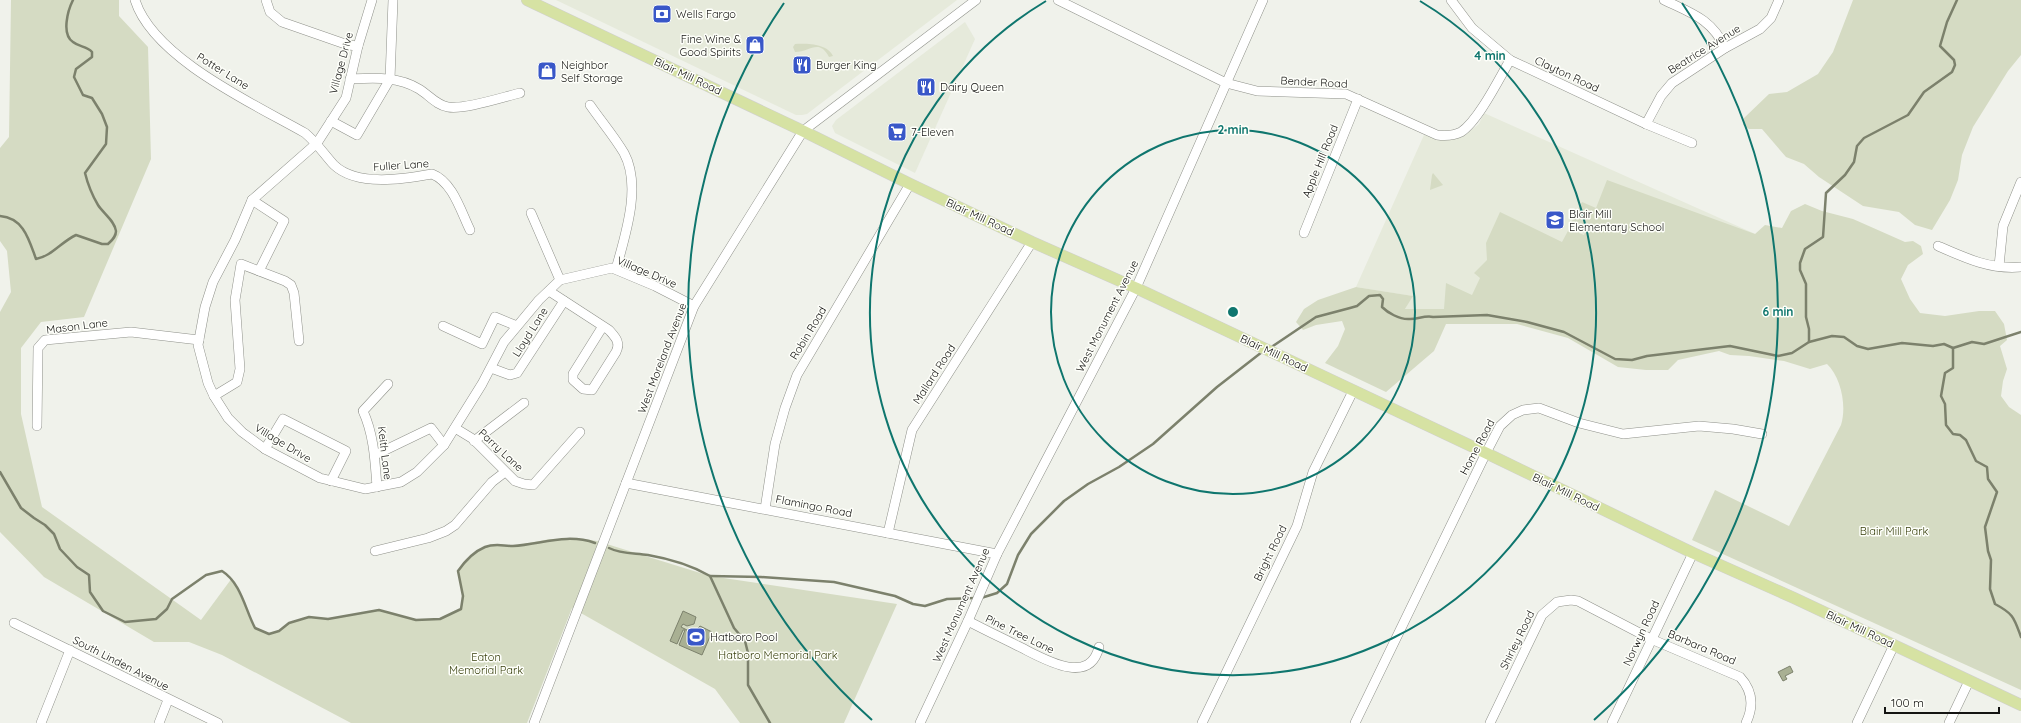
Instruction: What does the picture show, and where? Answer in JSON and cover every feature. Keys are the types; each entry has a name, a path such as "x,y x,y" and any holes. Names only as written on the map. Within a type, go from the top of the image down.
{"main road":[{"name":"Blair Mill Road","path":"527,0 1032,242 1136,288 1486,453 1692,554 2021,705"}],"street":[{"name":"Potter Lane","path":"135,0 138,11 163,44 204,75 305,133 317,143"},
{"path":"266,0 270,12 282,22 348,45 358,46"},
{"name":"Village Drive","path":"372,0 358,46 346,98 317,143 252,200 235,240 213,282 205,307 198,345 214,396 228,418 242,432 265,449 320,478 365,489 401,482 417,472 444,445 491,368 504,342 539,300 560,280 612,268 655,286 694,306"},
{"path":"331,121 357,135 390,79 393,0"},
{"name":"West Moreland Avenue","path":"534,723 694,306 803,131 976,0"},
{"path":"1058,0 1226,83"},
{"name":"West Monument Avenue","path":"920,723 968,621 997,554 1136,288 1262,0"},
{"name":"Clayton Road","path":"1451,0 1472,28 1510,60 1646,124 1692,143"},
{"path":"1664,0 1707,22 1720,37 1725,48"},
{"name":"Beatrice Avenue","path":"1646,124 1661,96 1672,83 1725,48 1766,24 1779,0"},
{"name":"Bender Road","path":"1226,83 1257,91 1346,94 1437,135 1453,135 1464,129 1475,118 1510,60"},
{"path":"350,79 390,79 419,89 432,100 447,108 462,107 520,93"},
{"name":"Apple Hill Road","path":"1304,233 1358,99"},
{"path":"590,105 624,153 628,166 632,192 627,228 616,269"},
{"name":"Fuller Lane","path":"317,143 335,165 348,174 366,180 432,174 437,176 450,189 470,230"},
{"path":"1999,266 2003,226 2021,182"},
{"name":"Robin Road","path":"765,509 775,444 785,408 797,376 910,184"},
{"path":"252,200 284,221 259,271"},
{"path":"530,213 560,280"},
{"name":"Mallard Road","path":"888,533 912,430 1032,242"},
{"path":"1938,246 1980,263 2021,267"},
{"path":"214,396 237,382 239,376 240,369 235,300 241,264 285,281 291,285 294,293 299,341"},
{"path":"549,291 603,326 617,338 619,346 592,390 583,389 573,380 573,374 603,326"},
{"name":"Lloyd Lane","path":"491,368 510,375 517,373 564,301"},
{"path":"443,326 482,344 495,317 517,326"},
{"name":"Mason Lane","path":"37,426 38,348 45,340 131,332 199,340"},
{"name":"Keith Lane","path":"377,487 375,455 369,422 364,411 388,384"},
{"name":"Bright Road","path":"1202,723 1297,526 1313,472 1353,391"},
{"path":"474,441 524,403"},
{"name":"Home Road","path":"1355,723 1486,453 1500,426 1512,415 1523,410 1538,408 1579,423 1623,434 1699,426 1733,429 1762,434"},
{"path":"265,449 283,419 346,451 331,481"},
{"path":"375,455 431,428 444,445"},
{"name":"Parry Lane","path":"455,428 474,441 515,481 524,484 532,484 580,432"},
{"path":"375,550 428,538 446,531 455,525 492,482 505,472"},
{"name":"Flamingo Road","path":"626,483 997,554"},
{"name":"Norwyn Road","path":"1612,723 1692,554"},
{"name":"Shirley Road","path":"1490,723 1539,621 1546,610 1557,602 1571,600 1585,604 1652,639"},
{"name":"Pine Tree Lane","path":"968,621 1047,661 1064,666 1080,667 1088,665 1094,660 1099,647"},
{"name":"South Linden Avenue","path":"14,623 168,700 218,723"},
{"name":"Barbara Road","path":"1652,639 1740,677 1751,694 1752,708 1746,723"},
{"path":"1857,723 1894,646"},
{"path":"41,723 70,650"},
{"path":"1949,723 1969,681"},
{"path":"159,723 168,700"}],"shaded area":[{"path":"556,0 957,0 807,114 796,115"},
{"path":"965,22 975,39 915,173 835,133 832,126 836,120"},
{"name":"Blair Mill Elementary School","path":"1484,113 1789,249 1494,309 1405,309 1412,296 1356,287 1424,135 1442,140 1462,137 1479,124"},
{"name":"Hatboro Pool","path":"683,611 696,617 694,624 687,626 683,624 681,627 693,633 700,626 712,632 702,655 679,645 685,630 683,630 677,644 670,641"},
{"path":"1790,666 1793,672 1785,676 1787,679 1783,681 1778,672"}],"green space":[{"path":"11,0 119,0 119,16 148,47 151,159 84,317 41,322 21,348 21,414 42,507 201,620 232,578 255,628 269,634 279,631 289,623 309,617 328,619 379,610 416,620 440,619 461,609 463,596 458,571 466,559 485,547 497,545 513,546 550,539 584,539 597,541 710,576 897,604 844,723 740,723 715,689 572,608 527,723 351,723 222,655 189,642 154,642 44,577 0,532 0,312 11,292 7,251 0,241 0,148 9,137"},
{"path":"1853,0 2021,0 2021,55 2008,71 1973,127 1962,155 1958,180 1950,200 1932,230 1915,225 1899,212 1863,206 1819,177 1804,164 1786,157 1762,129 1749,129 1743,125 1744,118 1769,94 1787,92 1818,74 1833,52"},
{"path":"795,44 817,45 827,49 833,56 829,57 822,48 818,47 795,52 793,47"},
{"path":"1433,173 1443,185 1430,190 1432,175"},
{"name":"Blair Mill Park","path":"1607,180 1755,234 1765,225 1782,228 1791,211 1805,204 1822,211 1853,219 1905,242 1913,241 1921,246 1923,254 1908,265 1901,279 1910,299 1920,313 1945,316 1979,311 1995,311 2004,324 2007,340 2000,346 2007,369 2003,381 2001,396 2009,407 2021,415 2021,690 1692,540 1715,490 1789,526 1841,425 1843,417 1842,392 1836,376 1827,364 1810,369 1784,361 1730,355 1719,351 1678,360 1668,370 1646,370 1618,367 1568,338 1517,324 1446,324 1434,351 1386,392 1325,363 1338,346 1345,329 1342,321 1316,325 1303,330 1296,322 1304,309 1318,300 1356,287 1413,296 1405,309 1444,309 1446,283 1472,295 1480,278 1474,273 1487,260 1486,243 1500,212 1562,242 1569,229 1584,235 1585,232 1570,225 1582,202 1596,208"}],"waterway":[{"path":"0,216 15,221 20,225 28,238 36,259 47,255 76,235 102,244 108,244 114,238 116,231 115,227 96,201 90,190 85,173 106,144 107,127 102,114 92,98 83,95 74,77 76,69 92,57 92,52 73,42 67,33 66,28 69,10 73,0"},
{"path":"1809,342 1809,329 1806,317 1806,284 1800,270 1800,263 1805,249 1823,237 1826,193 1845,175 1854,162 1857,146 1864,138 1908,115 1924,92 1952,72 1955,65 1954,60 1940,46 1947,22 1957,0"},
{"path":"1270,348 1316,317 1357,306 1369,296 1380,295 1383,299 1382,307 1397,317 1411,319 1487,315 1527,322 1564,332 1615,359 1632,360 1647,356 1730,346 1778,356 1792,353 1809,342 1832,336 1844,337 1857,346 1868,349 1902,343 1933,346 1944,344 1953,348 1972,342 1984,344 2021,332"},
{"path":"1953,348 1953,368 1945,373 1941,396 1945,404 1946,425 1953,434 1960,435 1966,440 1976,461 1987,467 1988,479 1997,492 1985,527 1988,551 1991,560 1990,589 1995,604 2010,614 2017,625 2021,637"},
{"path":"981,598 997,593 1007,584 1018,555 1031,534 1064,501 1088,484 1119,467 1153,444 1217,387 1262,352"},
{"path":"0,472 21,508 45,525 54,534 60,549 77,567 89,575 90,592 103,611 125,622 156,619 167,609 172,599 206,575 222,571 234,582 255,628 269,634 279,631 289,623 309,617 328,619 379,610 416,620 440,619 461,609 463,596 458,571 470,557 485,547 492,545 524,545 564,539 585,540 595,543"},
{"path":"609,548 673,561 696,569 710,576 734,628 745,641 748,653 748,685 770,723"},
{"path":"710,576 761,577 834,582 895,596 913,604 925,606 947,599 976,598"}],"place":[{"name":"Wells Fargo","path":"662,14"},
{"name":"Fine Wine & Good Spirits","path":"755,45"},
{"name":"Burger King","path":"802,65"},
{"name":"Neighbor Self Storage","path":"547,71"},
{"name":"Dairy Queen","path":"926,87"},
{"name":"7-Eleven","path":"897,132"},
{"name":"Blair Mill Elementary School","path":"1555,220"},
{"name":"Hatboro Pool","path":"696,637"}],"park label":[{"name":"Hatboro Memorial Park","path":"778,655"},
{"name":"Eaton Memorial Park","path":"486,663"}]}
